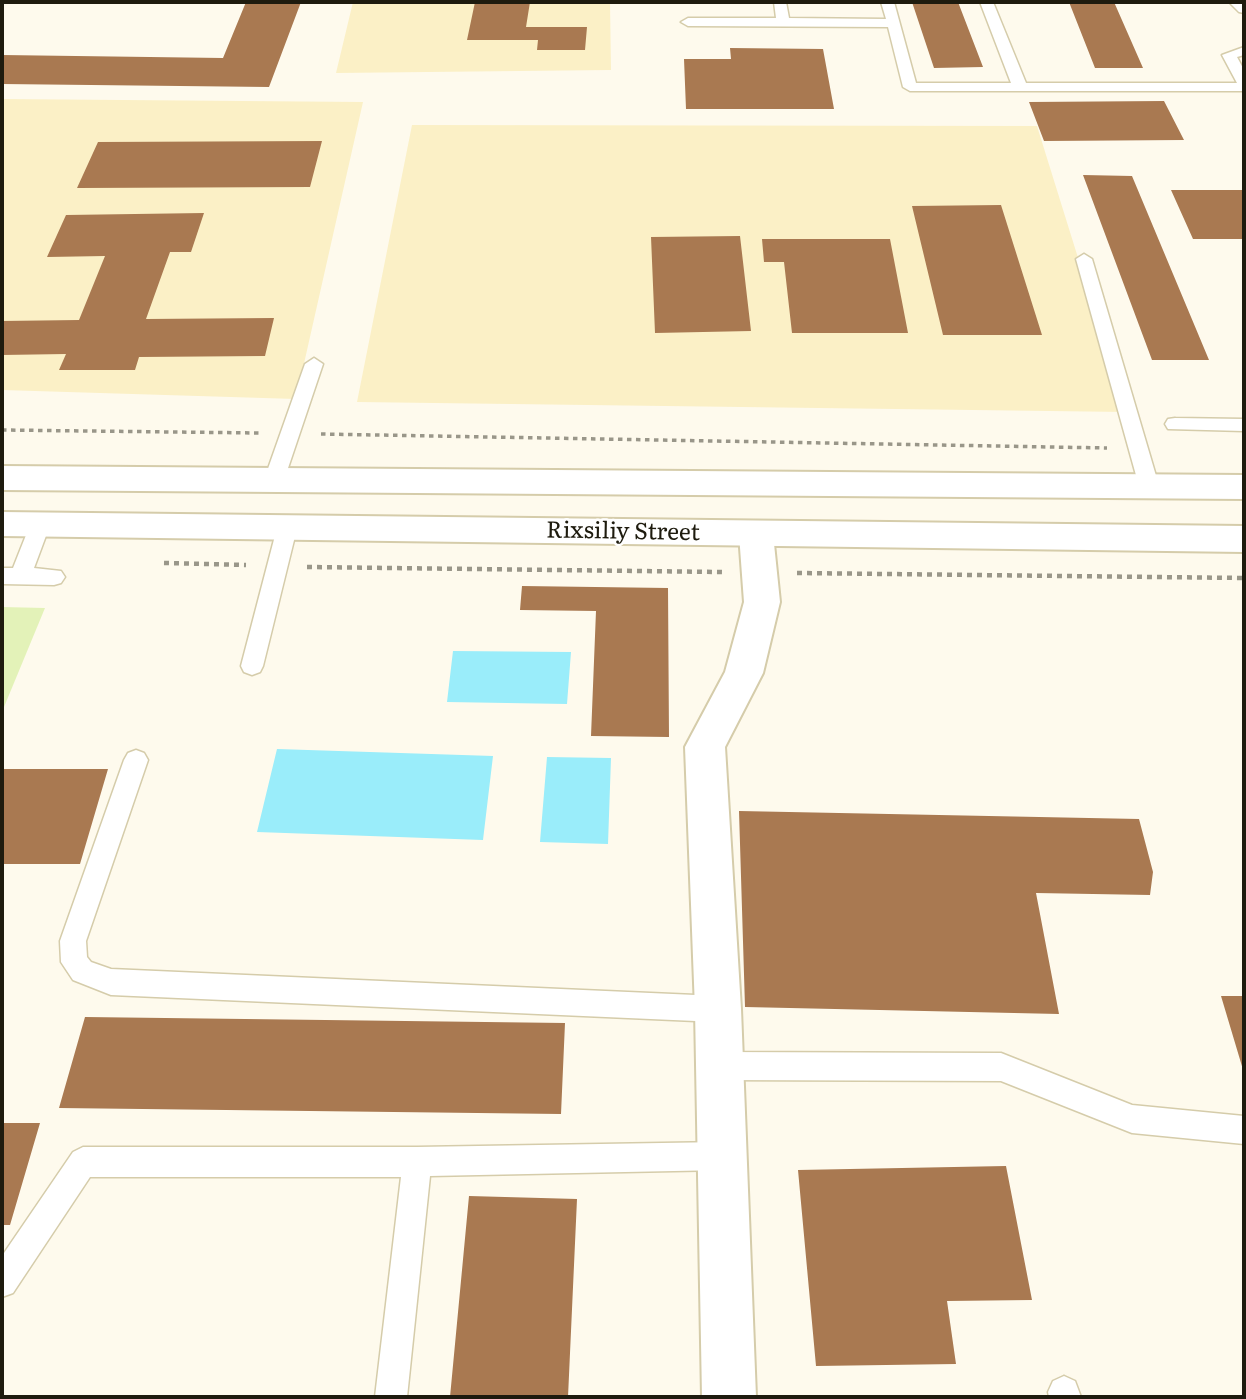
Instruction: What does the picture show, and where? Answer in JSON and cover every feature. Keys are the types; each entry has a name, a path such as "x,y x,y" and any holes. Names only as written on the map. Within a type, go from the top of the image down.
{"main road":[{"path":"2,478 1244,487"},
{"path":"595,531 580,522 574,507 581,493 596,482"},
{"name":"Rixsiliy Street","path":"2,524 595,531 758,553 1244,539"},
{"path":"729,1397 718,1009 705,747 744,673 761,602 758,553"}],"lane":[{"path":"780,2 783,22"},
{"path":"888,2 910,87 1244,85 1229,55 1244,51"},
{"path":"987,2 1020,87"},
{"path":"1236,2 1244,9"},
{"path":"688,22 894,23"},
{"path":"1084,259 1149,486"},
{"path":"274,480 314,364"},
{"path":"1175,424 1244,425"},
{"path":"40,525 11,576 54,577"},
{"path":"252,666 287,528"},
{"path":"136,760 73,941 74,962 82,971 111,982 718,1009"},
{"path":"720,1066 1001,1068 1132,1119 1244,1130"},
{"path":"2,1279 83,1162 417,1162 723,1156"},
{"path":"391,1397 417,1162"}],"path":[{"path":"2,430 1137,449"},
{"path":"153,562 277,566 758,553 1244,578"}],"shaded area":[{"path":"353,2 610,2 611,70 336,73"},
{"path":"2,99 363,102 296,399 2,390"},
{"path":"412,125 1037,126 1126,412 357,402"}],"green space":[{"path":"2,607 45,608 4,707 2,707"}],"water":[{"path":"453,651 571,652 567,704 447,702"},
{"path":"277,749 493,756 483,840 257,832"},
{"path":"547,757 611,758 608,844 540,842"}],"building":[{"path":"246,2 301,2 269,87 2,84 2,55 223,58"},
{"path":"475,2 530,2 526,27 587,27 585,50 537,50 538,40 467,40"},
{"path":"912,2 958,2 983,67 934,68"},
{"path":"1069,2 1114,2 1143,68 1095,68"},
{"path":"730,48 823,49 834,109 686,109 684,59 731,59"},
{"path":"1164,101 1184,140 1044,141 1029,102"},
{"path":"322,141 310,187 77,188 98,142"},
{"path":"1083,175 1132,176 1209,360 1152,360"},
{"path":"1171,190 1244,190 1244,239 1193,239"},
{"path":"1001,205 1042,335 943,335 912,206"},
{"path":"204,213 191,252 170,252 146,319 274,318 265,356 139,357 135,370 59,370 66,354 2,355 2,321 79,320 105,256 47,257 66,215"},
{"path":"740,236 751,331 655,333 651,237"},
{"path":"762,239 890,239 908,333 792,333 784,262 764,262"},
{"path":"522,586 668,588 669,737 591,736 596,611 520,610"},
{"path":"2,769 108,769 80,864 2,864"},
{"path":"739,811 1139,819 1153,872 1150,895 1036,893 1059,1014 745,1007"},
{"path":"1221,996 1244,996 1244,1073"},
{"path":"85,1017 565,1023 561,1114 59,1108"},
{"path":"2,1123 40,1123 10,1225 2,1225"},
{"path":"1006,1166 1032,1300 947,1301 956,1364 816,1366 798,1170"},
{"path":"469,1196 577,1199 568,1397 450,1397"}]}
